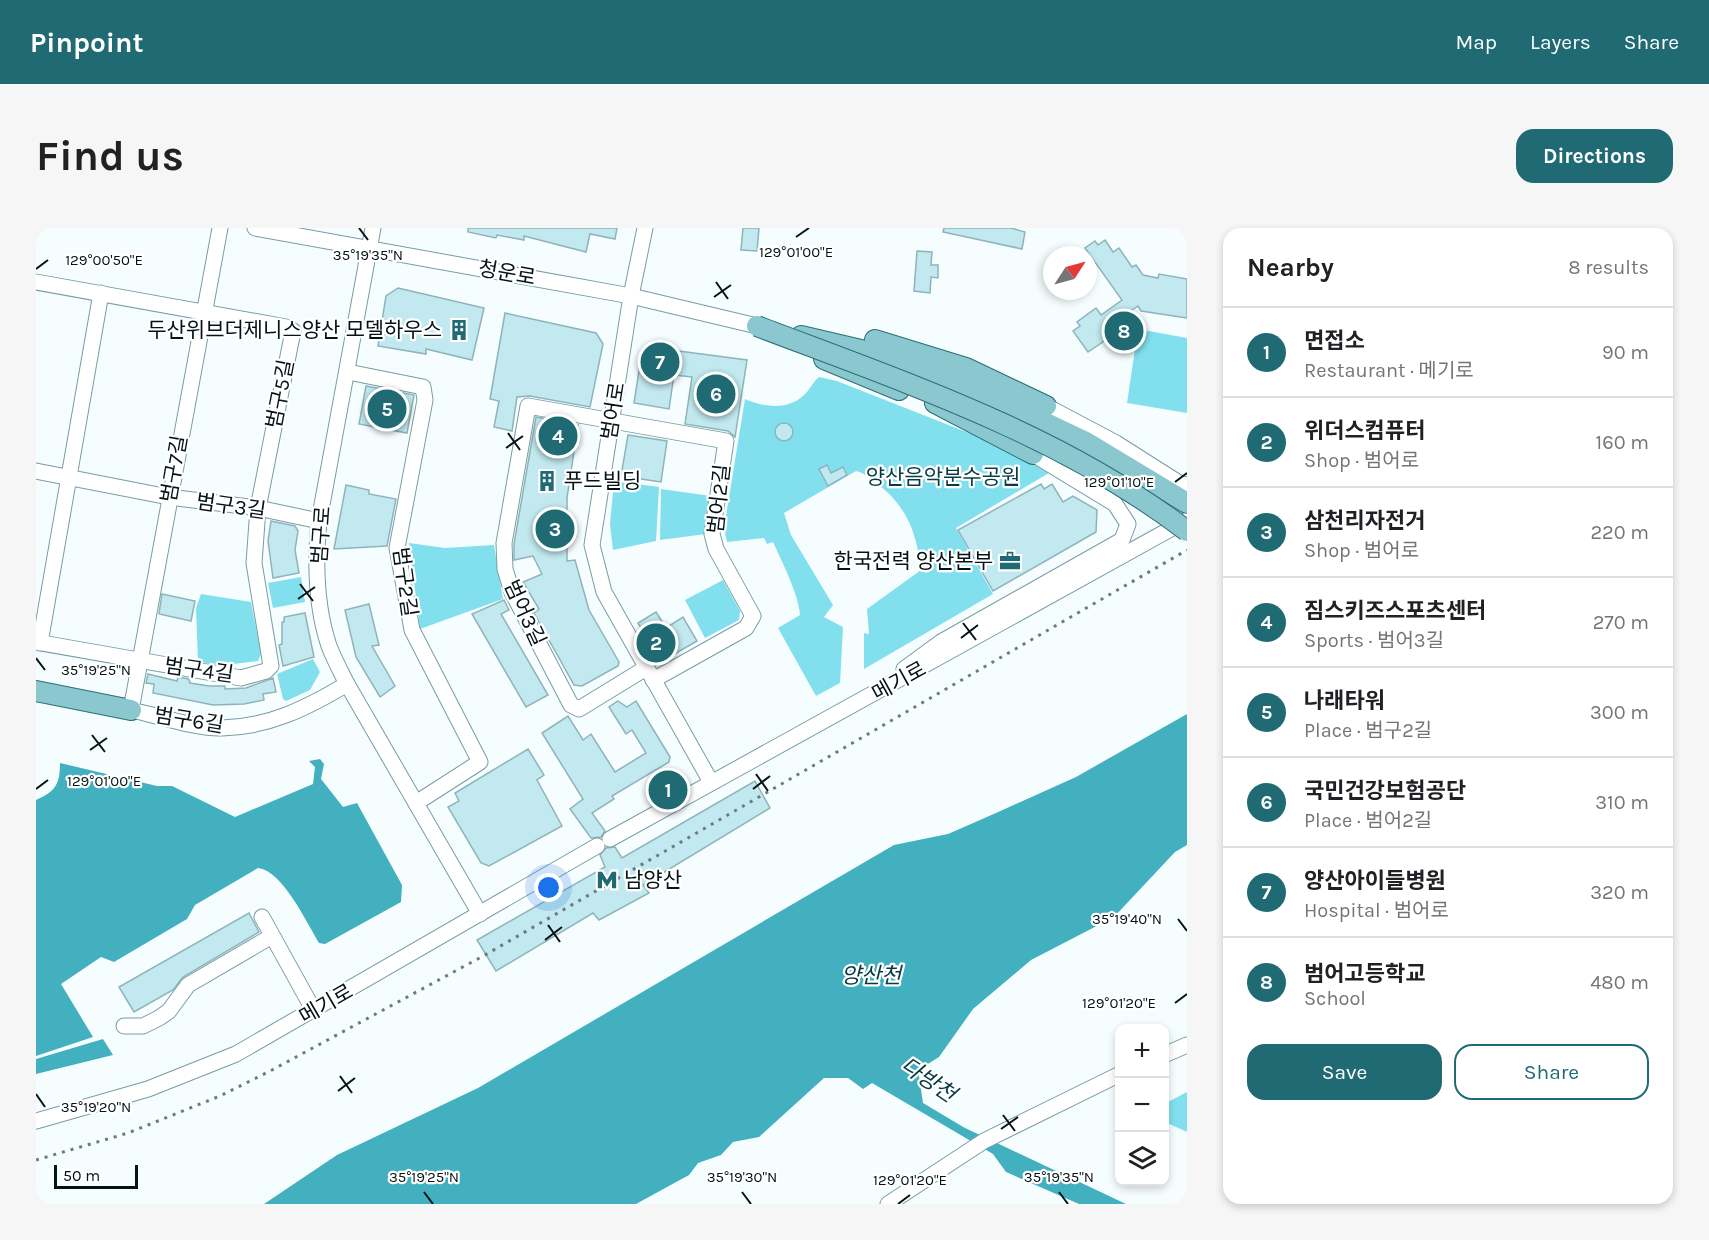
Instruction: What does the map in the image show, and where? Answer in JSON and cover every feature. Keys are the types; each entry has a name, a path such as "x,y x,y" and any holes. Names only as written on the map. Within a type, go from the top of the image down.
{"main road":[{"path":"757,326 877,340 966,368 1046,406"},
{"path":"757,326 850,372 936,403 1033,454"},
{"path":"757,326 878,354 976,390 1086,442 1187,503"},
{"path":"757,326 970,408 1080,462 1187,531"},
{"path":"36,691 131,710"}],"street":[{"name":"범구7길","path":"131,710 203,310 220,228"},
{"name":"청운로","path":"255,228 631,296 757,326"},
{"name":"범구로","path":"373,228 319,521 316,547 321,608 329,646 347,684 480,914"},
{"name":"범어로","path":"645,228 631,296 592,545 604,592 711,782"},
{"name":"범구5길","path":"36,282 203,310 286,327 293,332 258,508"},
{"path":"68,477 101,293"},
{"name":"범구2길","path":"348,372 423,387 425,400 397,548 412,630 480,762 416,802"},
{"name":"범어3길","path":"611,421 528,406 504,543 505,568 512,592 571,705 579,709 650,674"},
{"path":"1046,406 1116,443 1179,483 1187,484"},
{"name":"범어2길","path":"611,421 726,441 712,534 716,549 753,616 746,628 650,674"},
{"path":"854,706 941,642 1122,540 1128,524 1115,504 1033,454"},
{"name":"범구3길","path":"36,471 170,497 258,508 319,521"},
{"name":"범구4길","path":"68,477 38,643 241,678 266,671 271,666 254,563 258,508"},
{"name":"메기로","path":"36,1121 103,1104 199,1070 236,1054 711,782 854,706 1187,519"},
{"name":"범구6길","path":"131,710 220,728 254,724 302,711 347,684"},
{"path":"262,917 314,1011"},
{"path":"123,1026 142,1026 159,1018 169,1011 188,985 272,936"},
{"path":"1169,1053 1187,1045"},
{"path":"888,1204 984,1141 1115,1076"}],"green space":[{"path":"1138,329 1187,338 1187,413 1127,403"},
{"name":"양산음악분수공원","path":"819,377 837,381 1012,450 1049,473 956,528 993,594 864,669 864,633 869,634 867,609 921,570 914,534 904,513 879,485 856,471 784,513 791,535 833,605 824,617 843,627 840,683 816,696 778,628 800,615 793,588 773,542 767,544 764,538 727,542 724,528 745,399 769,406 785,405 800,398"},
{"path":"614,481 659,487 656,541 613,550 610,524"},
{"path":"661,489 711,496 706,534 660,540"},
{"path":"409,543 445,548 494,545 503,599 420,629"},
{"path":"301,577 305,602 273,608 268,583"},
{"path":"723,580 740,611 739,620 705,638 685,600"},
{"path":"201,594 251,602 261,654 258,661 218,666 198,661 196,608"},
{"path":"313,659 320,672 310,690 286,701 283,699 277,674"},
{"path":"1187,1092 1187,1132 1169,1124 1169,1101"}],"water":[{"name":"양산천","path":"1187,714 1187,845 1175,852 1114,917 1031,960 973,1009 939,1057 918,1070 923,1103 965,1128 1126,1204 1079,1204 1006,1172 993,1154 872,1083 863,1089 848,1078 824,1078 759,1137 733,1142 721,1155 698,1163 689,1175 636,1204 264,1204 337,1155 478,1088 894,845 948,834 996,813 1076,777"},
{"path":"320,759 324,764 321,779 343,807 357,803 402,885 401,902 325,944 319,943 285,887 267,871 258,868 195,905 187,919 114,962 101,957 61,984 93,1037 36,1056 36,800 56,786 60,763 157,786 172,786 235,817 313,784 315,767 309,761"},
{"path":"103,1039 113,1055 36,1074 36,1059"}],"building":[{"path":"468,228 617,228 615,239 590,234 586,252 524,236 524,240 497,235 496,238 468,232"},
{"path":"743,228 759,228 757,251 741,250"},
{"path":"944,228 1011,228 1025,232 1022,249 943,232"},
{"path":"1105,240 1113,252 1119,248 1132,267 1136,265 1143,275 1158,278 1159,274 1187,279 1187,318 1141,311 1138,306 1119,319 1125,327 1088,352 1073,331 1080,326 1077,322 1096,308 1101,315 1122,300 1097,265 1097,246 1088,246 1095,241 1098,245"},
{"path":"917,251 932,252 931,265 938,265 938,278 931,277 930,293 914,291"},
{"path":"398,288 484,308 472,360 426,349 426,354 378,346 386,296"},
{"path":"505,313 596,333 603,344 590,407 530,396 517,397 512,431 494,427 499,401 490,399"},
{"path":"648,347 747,360 735,437 728,431 685,424 692,377 674,375 669,409 634,403 642,352"},
{"path":"366,386 414,395 407,433 359,424"},
{"path":"536,417 578,425 567,498 567,561 575,560 589,610 619,662 618,666 582,686 574,685 534,613 539,609 523,582 542,574 533,556 514,560 514,544"},
{"path":"784,423 790,426 793,432 790,438 784,441 778,438 775,432 778,426"},
{"path":"628,435 667,441 661,482 621,476"},
{"path":"827,465 831,473 843,467 847,475 828,486 819,469"},
{"name":"한국전력 양산본부","path":"1041,484 1044,489 1052,484 1063,502 1073,496 1097,510 1096,532 993,591 958,530"},
{"path":"346,485 369,490 369,494 396,499 387,546 334,549"},
{"path":"271,521 295,526 298,531 295,550 299,573 273,578 268,541"},
{"path":"162,594 195,601 191,621 159,614"},
{"path":"504,600 509,610 501,614 548,695 526,707 472,614"},
{"path":"369,604 379,645 372,646 395,686 380,697 356,657 345,610"},
{"path":"656,612 666,628 683,617 697,641 666,659 659,658 638,623"},
{"path":"305,613 314,657 283,666 279,645 282,644 284,617"},
{"path":"148,674 177,681 178,677 189,679 190,683 209,686 225,686 225,689 246,688 273,678 276,692 263,694 264,700 244,704 213,705 153,693 154,684 146,683"},
{"path":"618,701 627,707 636,701 670,757 669,762 612,796 614,799 592,813 605,831 601,837 591,838 570,809 583,799 542,733 568,716 583,740 591,734 615,772 646,753 632,730 626,734 609,707"},
{"path":"528,749 544,775 537,780 562,826 489,866 481,863 448,807 459,801 455,793"},
{"path":"755,781 770,808 643,885 649,893 599,920 593,913 496,971 477,940 605,867 600,855 606,848 615,847 622,858"},
{"path":"249,913 259,932 183,977 173,990 134,1012 119,987"}],"railway":[{"path":"36,1160 128,1133 220,1096 272,1070 485,955 1187,550"}],"place":[{"name":"두산위브더제니스양산 모델하우스","path":"459,330"},
{"name":"범어고등학교","path":"1124,331"},
{"name":"양산아이들병원","path":"660,362"},
{"name":"국민건강보험공단","path":"716,394"},
{"name":"나래타워","path":"387,409"},
{"name":"짐스키즈스포츠센터","path":"558,436"},
{"name":"푸드빌딩","path":"547,481"},
{"name":"삼천리자전거","path":"555,529"},
{"name":"한국전력 양산본부","path":"1010,561"},
{"name":"위더스컴퓨터","path":"656,643"},
{"name":"면접소","path":"668,790"},
{"name":"남양산","path":"607,880"}],"water label":[{"name":"다방천","path":"928,1080"}]}
